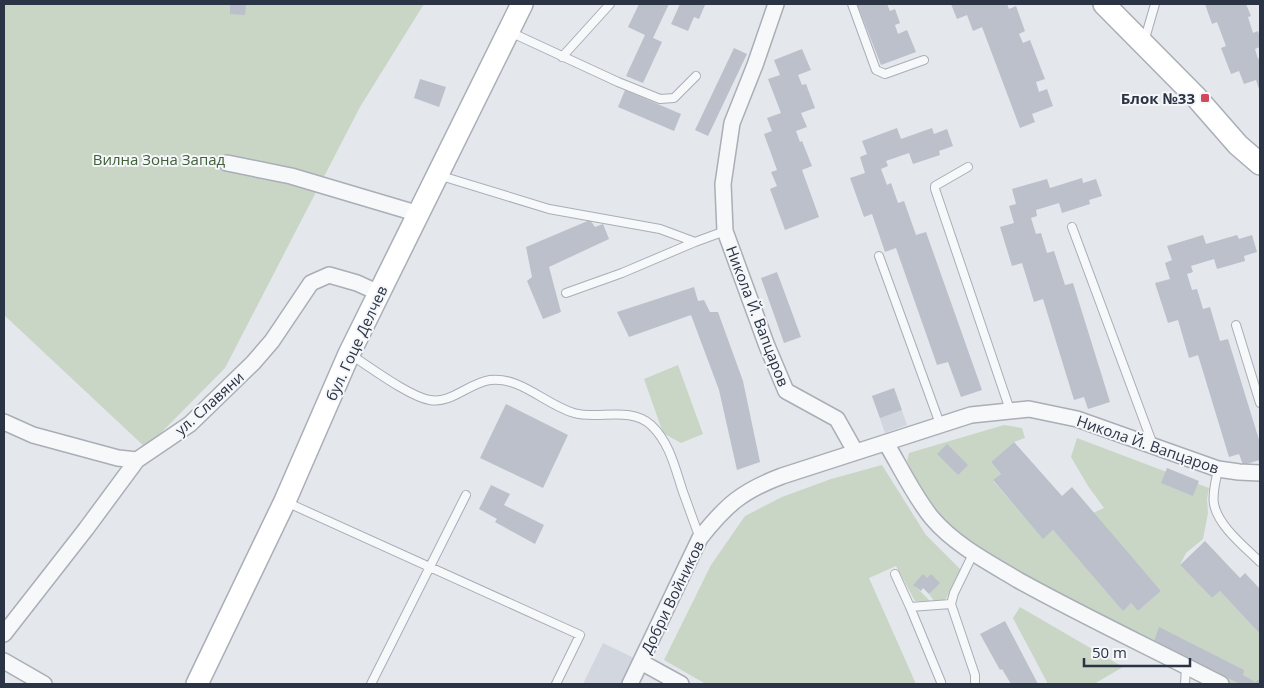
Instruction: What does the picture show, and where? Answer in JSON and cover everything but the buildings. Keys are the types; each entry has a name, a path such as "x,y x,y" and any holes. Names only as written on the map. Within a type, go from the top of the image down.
{"main road":[{"name":"бул. Гоце Делчев","path":"197,684 285,501 349,354 522,4"},
{"path":"1104,4 1196,97 1238,146 1260,164"}],"street":[{"name":"Никола Й. Вапцаров","path":"776,4 755,66 732,123 723,184 725,231 767,346 786,391 837,419 855,452 971,415 1029,408 1077,419 1218,469 1260,473"},
{"path":"227,163 291,176 419,214"},
{"name":"ул. Славяни","path":"4,634 137,460 190,424 253,363 272,341 311,283 329,275 357,283 379,293"},
{"path":"4,422 33,435 118,458 137,460"},
{"path":"886,443 918,498 933,519 973,554 1084,616 1221,684"},
{"name":"Добри Войников","path":"630,684 700,538 716,518 738,497 758,485 855,452"},
{"path":"4,661 44,684"},
{"path":"641,662 681,684"}],"lane":[{"path":"562,57 610,4"},
{"path":"852,4 876,70 885,74 924,60"},
{"path":"1144,44 1155,4"},
{"path":"508,32 660,99 674,98 696,76"},
{"path":"968,167 935,186 935,189 1010,410"},
{"path":"437,175 549,209 660,229 695,242"},
{"path":"1072,227 1154,447"},
{"path":"566,293 622,273 725,231"},
{"path":"879,256 940,424"},
{"path":"1236,326 1260,403"},
{"path":"349,354 412,394 431,401 448,398 479,383 490,380 502,380 518,385 573,413 638,417 650,424 664,441 700,538"},
{"path":"1218,469 1214,502 1217,516 1260,562"},
{"path":"371,684 466,495"},
{"path":"285,501 580,635 556,684"},
{"path":"973,554 954,593 951,604 975,675 974,684"},
{"path":"895,574 941,682"},
{"path":"910,607 951,604"},
{"path":"1185,684 1186,667"}],"shaded area":[{"path":"894,388 907,425 885,433 872,396"},
{"path":"603,643 634,658 621,684 583,684"}],"green space":[{"name":"Вилна Зона Запад","path":"4,4 424,4 360,107 225,368 146,448 4,315"},
{"path":"678,365 703,434 681,443 663,433 644,379"},
{"path":"1004,425 1022,428 1025,438 1014,442 991,462 1001,474 993,481 1043,538 1053,530 1123,610 1131,603 1138,611 1161,591 1093,513 1104,508 1071,457 1077,438 1209,488 1207,499 1208,513 1203,539 1186,553 1180,565 1212,598 1220,591 1260,634 1260,684 1227,684 977,550 955,530 928,499 907,461 909,453"},
{"path":"882,465 926,535 962,571 945,600 934,601 929,594 939,583 927,578 914,585 930,601 915,601 896,566 869,578 916,684 706,684 664,660 711,565 745,516 782,497 831,479"},
{"path":"1020,607 1123,667 1094,684 1048,684 1013,618"}],"place":[{"name":"Блок №33","path":"1205,98"}]}
